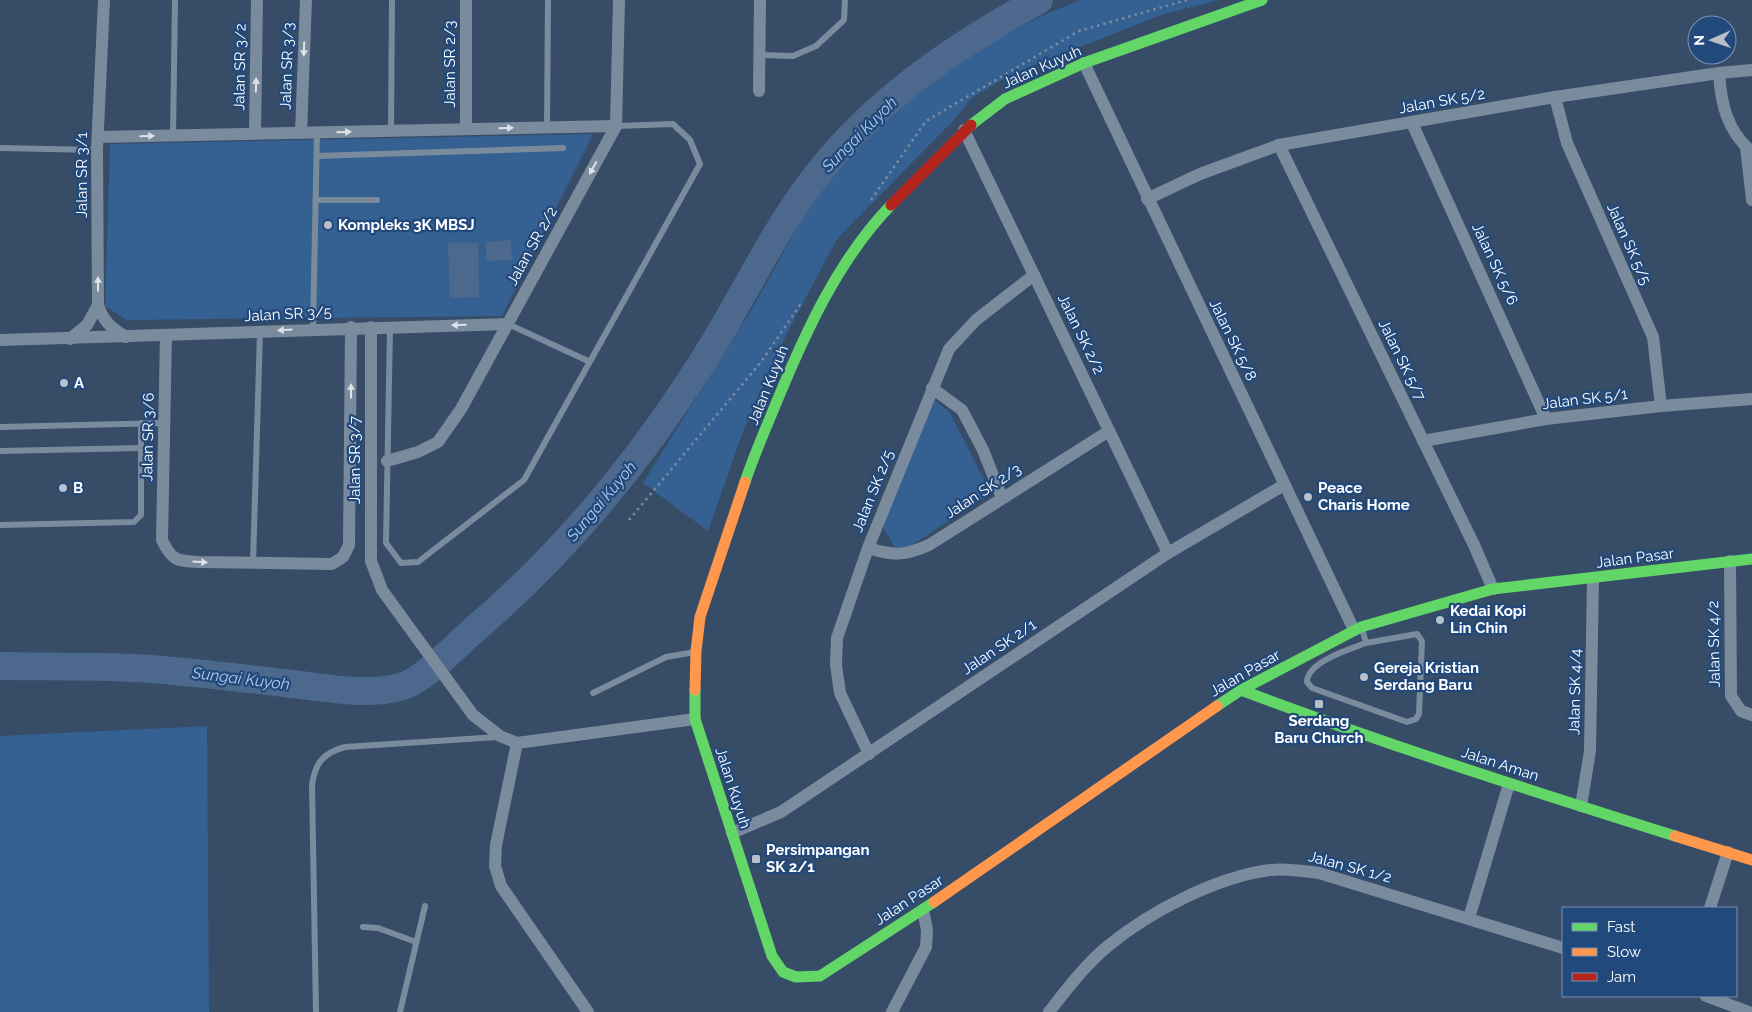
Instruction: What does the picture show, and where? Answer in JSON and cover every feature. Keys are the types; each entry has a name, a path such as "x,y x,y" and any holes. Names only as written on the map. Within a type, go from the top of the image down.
{"street":[{"name":"Jalan SR 3/1","path":"98,305 98,137 104,0"},
{"name":"Jalan SR 3/2","path":"255,133 257,0"},
{"name":"Jalan SR 3/3","path":"302,133 306,0"},
{"name":"Jalan SR 2/3","path":"466,0 466,129"},
{"name":"Jalan SR 2/2","path":"388,461 418,452 438,442 461,409 616,126 619,0"},
{"path":"759,91 760,0"},
{"name":"Jalan Kuyuh","path":"820,976 796,977 783,972 772,956 695,719 696,651 700,617 748,472 806,332 838,275 876,221 964,130 1004,99 1084,64 1262,0"},
{"name":"Jalan SK 5/8","path":"1084,64 1146,199 1284,485 1358,628"},
{"name":"Jalan SK 5/2","path":"1146,199 1200,174 1279,145 1555,97 1719,73 1752,70"},
{"path":"1719,73 1722,104 1727,120 1749,150 1752,200"},
{"name":"Jalan SK 5/5","path":"1555,97 1567,143 1653,337 1660,406"},
{"name":"Jalan SK 5/6","path":"1412,123 1546,419"},
{"path":"98,137 616,126"},
{"name":"Jalan SK 2/2","path":"964,130 1168,553"},
{"name":"Jalan SK 5/7","path":"1279,145 1474,545 1493,589"},
{"name":"Jalan SK 2/5","path":"870,754 840,693 836,665 837,638 868,548 949,349 976,320 1034,275"},
{"path":"98,305 102,318 126,337"},
{"path":"70,339 87,325 98,305"},
{"name":"Jalan SR 3/5","path":"0,340 126,337 351,327 508,324"},
{"path":"254,563 332,564 343,557 348,545 351,327"},
{"name":"Jalan SR 3/7","path":"371,327 371,561 382,590 473,714 500,736 517,744"},
{"name":"Jalan SR 3/6","path":"166,335 162,540 172,557 178,561 254,563"},
{"path":"932,388 962,410 983,450 1002,498"},
{"name":"Jalan SK 5/1","path":"1423,441 1546,419 1660,406 1752,399"},
{"name":"Jalan SK 2/3","path":"868,548 888,554 908,554 929,545 1110,431"},
{"name":"Jalan SK 2/1","path":"732,833 781,812 1168,553 1284,485"},
{"name":"Jalan Pasar","path":"820,976 923,910 1241,690 1358,628 1493,589 1752,559"},
{"name":"Jalan SK 4/2","path":"1730,561 1731,696 1741,711 1752,715"},
{"name":"Jalan SK 4/4","path":"1581,806 1590,751 1592,578"},
{"name":"Jalan Aman","path":"1241,690 1336,726 1509,784 1752,860"},
{"path":"588,1012 501,886 495,866 496,845 517,744 695,719"},
{"path":"1469,918 1509,784"},
{"path":"1710,907 1728,852"},
{"name":"Jalan SK 1/2","path":"1049,1012 1070,984 1107,946 1145,920 1186,898 1210,888 1269,870 1319,873 1562,948"},
{"path":"892,1012 926,947 927,930 923,910"},
{"path":"1709,997 1749,1012"}],"lane":[{"path":"174,136 175,0"},
{"path":"392,0 392,131"},
{"path":"547,127 548,0"},
{"path":"759,55 793,56 816,46 844,20 845,0"},
{"path":"390,326 386,543 401,563 418,562 524,480 588,361 700,164 690,140 674,124 616,126"},
{"path":"313,329 317,132"},
{"path":"0,148 98,150"},
{"path":"317,156 562,148"},
{"path":"316,200 377,200"},
{"path":"508,324 588,361"},
{"path":"254,563 260,332"},
{"path":"0,525 134,522 141,515 141,423"},
{"path":"0,427 165,423"},
{"path":"0,451 140,448"},
{"path":"1358,628 1366,643"},
{"path":"1417,634 1422,641 1419,714 1416,719 1407,722 1312,688 1307,682 1310,673 1316,667 1340,652 1366,643 1417,634"},
{"path":"592,693 666,657 696,651"},
{"path":"316,1012 312,785 314,770 321,758 332,750 345,747 500,736"},
{"path":"400,1012 426,906"},
{"path":"363,927 378,928 416,942"}],"shaded area":[{"path":"1080,0 1219,0 1161,15 1014,73 973,97 952,122 837,239 787,333 744,429 708,531 643,483 756,302 808,208 853,147 939,70 1037,18"},
{"name":"Kompleks 3K MBSJ","path":"593,134 502,316 127,320 105,306 110,144"},
{"path":"511,240 512,260 486,261 486,242"},
{"path":"448,243 478,243 479,297 450,298"},
{"path":"935,400 950,413 991,493 909,547 895,548 882,525"},
{"path":"207,726 209,1012 0,1012 0,736"}],"waterway":[{"name":"Sungai Kuyoh","path":"0,666 115,667 160,670 360,691 387,690 410,683 439,662 540,569 599,504 679,398 719,336 778,233 810,183 852,135 875,112 927,70 982,33 1039,0"}],"traffic: fast":[{"path":"971,125 1005,99 1084,63 1262,0"},
{"path":"745,482 788,375 825,297 855,249 891,205"},
{"path":"1217,706 1241,690 1361,627 1493,589 1752,559"},
{"path":"695,690 695,719 772,956 783,972 796,977 820,976 934,902"},
{"path":"1241,690 1403,748 1675,836"}],"traffic: slow":[{"path":"695,690 696,651 700,617 745,482"},
{"path":"934,902 1217,706"},
{"path":"1675,836 1752,860"}],"traffic: jam":[{"path":"891,205 971,125"}],"place":[{"name":"Kompleks 3K MBSJ","path":"328,225"},
{"name":"A","path":"64,383"},
{"name":"B","path":"63,488"},
{"name":"Peace Charis Home","path":"1308,497"},
{"name":"Kedai Kopi Lin Chin","path":"1440,620"},
{"name":"Gereja Kristian Serdang Baru","path":"1364,677"},
{"name":"Serdang Baru Church","path":"1319,704"},
{"name":"Persimpangan SK 2/1","path":"756,859"}]}
